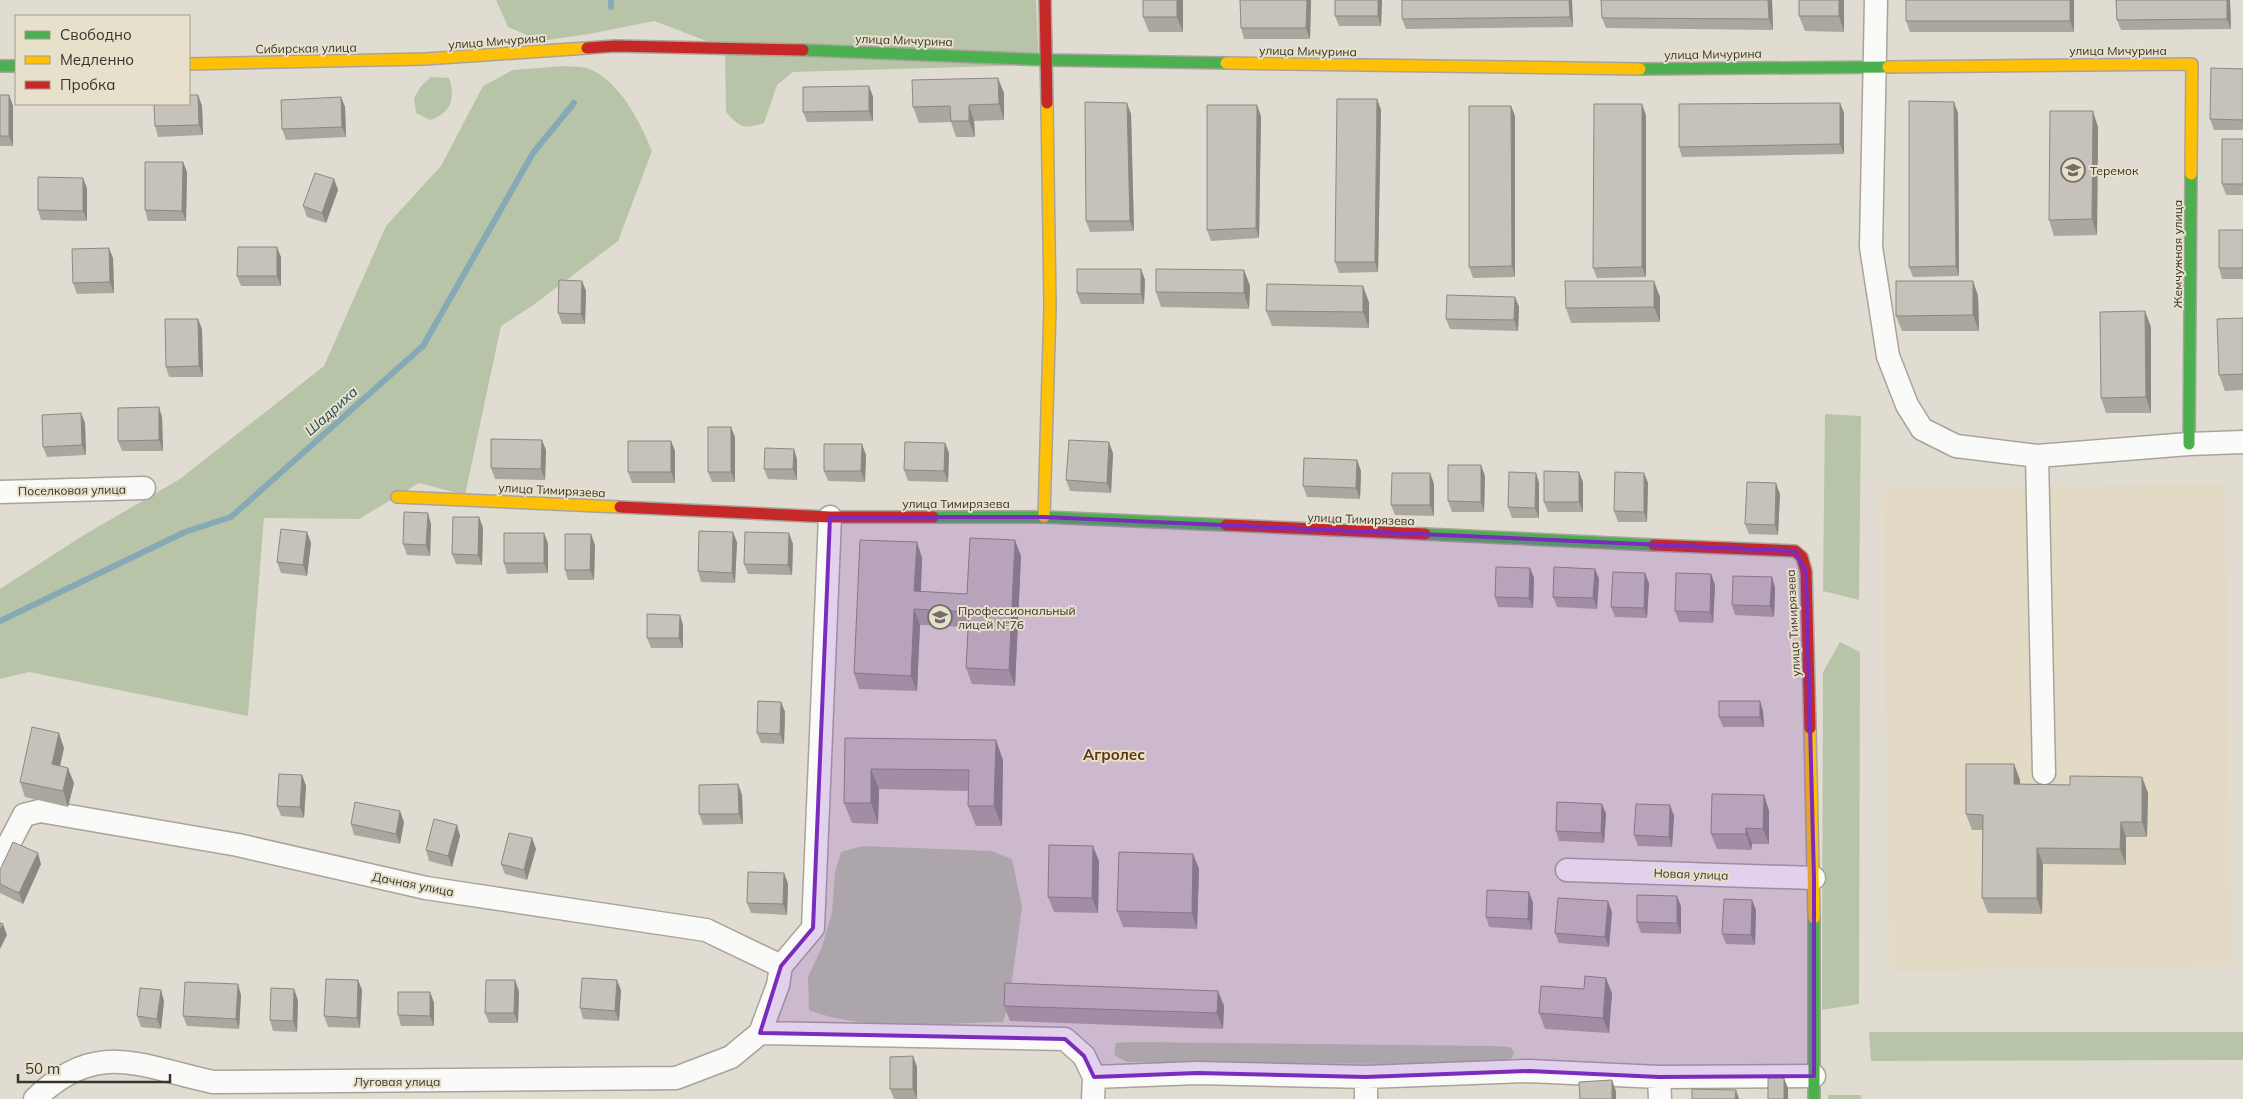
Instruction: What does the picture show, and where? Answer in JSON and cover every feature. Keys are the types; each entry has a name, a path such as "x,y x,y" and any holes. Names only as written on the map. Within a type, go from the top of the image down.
{"street":[{"path":"1044,517 1050,306 1045,0"},
{"path":"1876,0 1871,247 1888,356 1907,405 1922,429 1956,446 2037,456 2189,444 2243,442"},
{"name":"улица Мичурина","path":"425,59 615,46 751,48 1047,60 1585,70 2192,64"},
{"name":"Сибирская улица","path":"190,64 425,59"},
{"name":"Жемчужная улица","path":"2189,444 2192,64"},
{"path":"0,66 15,66"},
{"path":"2037,456 2044,773"},
{"name":"Поселковая улица","path":"0,492 144,488"},
{"name":"улица Тимирязева","path":"397,497 830,517 1044,517 1201,526 1795,551 1802,557 1806,571 1814,878 1814,1099"},
{"path":"830,517 813,928 781,966 778,985 760,1033 1064,1039 1084,1056 1094,1088 1197,1074 1366,1076 1529,1071 1659,1088 1814,1076"},
{"name":"Дачная улица","path":"0,861 24,815 40,811 238,846 426,888 706,930 781,966"},
{"name":"Новая улица","path":"1567,870 1814,878"},
{"name":"Луговая улица","path":"35,1099 82,1065 110,1061 143,1063 213,1082 676,1078 731,1058 760,1033"},
{"path":"1366,1076 1366,1099"}],"highlighted area":[{"path":"830,517 1044,517 1795,551 1806,571 1814,878 1814,1076 1659,1077 1529,1071 1366,1077 1197,1073 1094,1077 1084,1056 1065,1039 760,1033 781,966 813,928"}],"shaded area":[{"path":"2225,483 2232,966 1890,972 1882,489"}],"green space":[{"path":"496,0 1036,0 1039,65 793,72 777,85 764,123 742,126 726,112 725,48 654,21 541,41 508,27"},
{"path":"563,66 590,69 601,75 611,84 628,104 642,128 652,151 618,241 532,306 501,326 465,495 419,483 359,519 264,518 248,716 29,672 0,679 0,589 84,535 180,479 324,366 386,226 441,166 483,86 513,70"},
{"path":"431,77 449,78 452,99 443,113 430,120 416,113 414,98 421,86"},
{"path":"1825,414 1861,416 1859,600 1823,591"},
{"path":"1840,642 1860,652 1859,1004 1822,1010 1823,672"},
{"path":"862,846 992,851 1012,859 1022,907 1009,1002 1003,1022 879,1024 830,1017 809,1010 808,977 822,947 832,912 835,872 841,852"},
{"path":"1869,1032 2243,1032 2243,1060 1871,1061"},
{"path":"1116,1043 1493,1046 1510,1047 1514,1052 1512,1058 1503,1061 1405,1064 1127,1062 1114,1055"},
{"path":"1828,1095 1861,1095 1861,1099 1828,1099"}],"building":[{"path":"1143,0 1177,0 1177,17 1143,17"},
{"path":"1240,0 1307,0 1306,28 1241,28"},
{"path":"1335,0 1378,0 1378,16 1335,16"},
{"path":"1402,0 1569,0 1570,17 1402,19"},
{"path":"1601,0 1768,0 1769,19 1602,18"},
{"path":"1799,0 1839,0 1839,16 1799,16"},
{"path":"1906,0 2070,0 2070,21 1906,21"},
{"path":"2116,0 2227,0 2227,19 2117,20"},
{"path":"2211,68 2243,69 2243,120 2210,119"},
{"path":"998,78 999,104 969,105 969,121 951,121 950,106 913,107 912,80"},
{"path":"869,86 869,111 803,112 803,87"},
{"path":"0,95 9,95 9,136 0,136"},
{"path":"190,95 198,95 199,125 155,126 154,105 190,105"},
{"path":"341,97 342,127 282,129 281,100"},
{"path":"1337,99 1377,99 1375,262 1335,262"},
{"path":"1909,101 1954,102 1956,266 1909,267"},
{"path":"1085,102 1127,103 1130,221 1086,221"},
{"path":"1840,103 1840,144 1679,147 1679,104"},
{"path":"1594,104 1642,104 1642,267 1593,268"},
{"path":"1207,105 1257,105 1256,228 1207,230"},
{"path":"1469,106 1511,106 1512,266 1469,267"},
{"path":"2050,111 2093,111 2092,219 2049,220"},
{"path":"2222,139 2243,139 2243,184 2222,184"},
{"path":"145,162 183,162 182,211 145,210"},
{"path":"315,173 334,179 322,213 303,206"},
{"path":"38,177 83,178 83,211 38,210"},
{"path":"2219,230 2243,230 2243,268 2219,268"},
{"path":"238,247 277,247 277,276 237,276"},
{"path":"109,248 110,282 73,283 72,249"},
{"path":"1077,269 1141,269 1141,294 1077,293"},
{"path":"1156,269 1244,270 1244,293 1156,292"},
{"path":"559,280 582,281 581,314 558,313"},
{"path":"1565,281 1654,281 1654,307 1566,308"},
{"path":"1896,281 1973,281 1973,315 1896,316"},
{"path":"1267,284 1363,286 1363,312 1266,311"},
{"path":"1447,295 1515,297 1514,320 1446,319"},
{"path":"2145,311 2146,397 2101,398 2100,312"},
{"path":"2243,318 2243,374 2219,375 2217,319"},
{"path":"165,319 198,319 199,366 166,367"},
{"path":"159,407 159,440 118,441 118,408"},
{"path":"81,413 82,445 43,447 42,415"},
{"path":"708,427 731,427 731,472 708,472"},
{"path":"491,439 542,440 541,469 491,468"},
{"path":"1069,440 1109,442 1107,483 1066,480"},
{"path":"628,441 671,441 671,472 628,472"},
{"path":"905,442 945,443 944,471 904,470"},
{"path":"824,444 862,444 861,471 824,471"},
{"path":"765,448 794,449 793,469 764,469"},
{"path":"1304,458 1357,460 1356,488 1303,486"},
{"path":"1448,465 1481,465 1481,502 1448,501"},
{"path":"1544,471 1579,472 1579,502 1544,502"},
{"path":"1509,472 1536,473 1535,508 1508,507"},
{"path":"1615,472 1644,473 1644,512 1614,511"},
{"path":"1392,473 1430,473 1430,505 1391,505"},
{"path":"1747,482 1776,483 1775,525 1745,524"},
{"path":"404,512 428,513 426,545 403,544"},
{"path":"453,517 479,517 478,555 452,554"},
{"path":"281,529 307,532 303,565 277,562"},
{"path":"699,531 733,532 732,573 698,571"},
{"path":"745,532 789,533 788,565 744,564"},
{"path":"504,533 544,533 544,563 504,563"},
{"path":"565,534 591,534 590,570 565,570"},
{"name":"Профессиональный лицей №76","path":"970,538 1015,540 1009,670 966,668 969,612 914,609 911,676 854,673 860,540 917,542 914,591 967,594"},
{"path":"1496,567 1530,568 1529,598 1495,597"},
{"path":"1554,567 1595,569 1593,598 1553,597"},
{"path":"1613,572 1645,573 1644,608 1611,607"},
{"path":"1676,573 1711,574 1710,612 1675,611"},
{"path":"1733,576 1772,577 1770,606 1732,605"},
{"path":"647,614 680,615 679,638 647,638"},
{"path":"758,701 781,702 780,734 757,733"},
{"path":"1719,701 1760,701 1760,717 1719,717"},
{"path":"32,727 59,733 52,764 68,768 63,791 20,782"},
{"path":"845,738 996,740 994,806 968,806 969,770 871,769 871,803 844,803"},
{"path":"1966,764 2014,764 2014,784 2070,785 2070,776 2142,777 2142,822 2121,822 2120,849 2037,848 2037,898 1982,898 1983,815 1966,814"},
{"path":"279,774 302,775 300,807 277,806"},
{"path":"738,784 739,814 699,814 699,785"},
{"path":"1712,794 1764,795 1763,829 1746,828 1746,834 1711,834"},
{"path":"355,802 400,811 396,834 351,824"},
{"path":"1557,802 1602,804 1601,833 1556,831"},
{"path":"1636,804 1670,805 1669,837 1634,835"},
{"path":"434,819 457,825 448,856 426,850"},
{"path":"509,833 532,838 524,870 501,864"},
{"path":"13,842 38,853 19,893 0,884 0,870"},
{"path":"1049,845 1093,846 1092,898 1048,897"},
{"path":"1119,852 1193,854 1192,913 1117,911"},
{"path":"748,872 784,873 783,904 747,903"},
{"path":"1487,890 1529,892 1528,919 1486,917"},
{"path":"1637,895 1677,896 1677,923 1637,922"},
{"path":"1558,898 1608,901 1605,937 1555,933"},
{"path":"1724,899 1752,900 1751,935 1722,934"},
{"path":"1585,976 1606,978 1603,1018 1539,1013 1541,986 1584,989"},
{"path":"582,978 617,980 615,1011 580,1008"},
{"path":"326,979 358,980 357,1018 324,1016"},
{"path":"486,980 515,980 514,1013 485,1013"},
{"path":"185,982 238,984 236,1019 183,1016"},
{"path":"1005,983 1218,991 1217,1013 1004,1006"},
{"path":"140,988 161,990 157,1019 137,1016"},
{"path":"271,988 294,989 293,1021 270,1020"},
{"path":"398,992 430,992 430,1016 398,1015"},
{"path":"913,1056 913,1089 890,1089 890,1057"},
{"path":"1768,1078 1784,1078 1784,1099 1768,1099"},
{"path":"1612,1080 1612,1099 1580,1099 1579,1082"},
{"path":"1692,1089 1736,1090 1735,1099 1692,1099"}],"waterway":[{"name":"Шадриха","path":"611,0 611,7"},
{"name":"Шадриха","path":"0,621 185,532 231,517 423,346 533,153 574,103"}],"traffic: fast":[{"path":"803,50 1047,60 1226,63"},
{"path":"0,66 15,66"},
{"path":"1640,69 1888,67"},
{"path":"2189,444 2191,174"},
{"path":"933,517 1044,517 1226,525"},
{"path":"1425,534 1654,545"},
{"path":"1814,918 1814,1099"}],"traffic: slow":[{"path":"190,64 425,59 587,48"},
{"path":"1226,63 1640,69"},
{"path":"1888,67 2192,64 2191,174"},
{"path":"1044,517 1050,306 1047,103"},
{"path":"397,497 620,507"},
{"path":"1810,728 1814,918"}],"traffic: jam":[{"path":"1045,0 1047,103"},
{"path":"587,48 615,46 803,50"},
{"path":"620,507 830,517 933,517"},
{"path":"1226,525 1425,534"},
{"path":"1654,545 1795,551 1802,557 1806,571 1810,728"}],"place":[{"name":"Теремок","path":"2073,170"},
{"name":"Профессиональный лицей №76","path":"940,617"}],"district":[{"name":"Агролес","path":"1114,754"}]}
